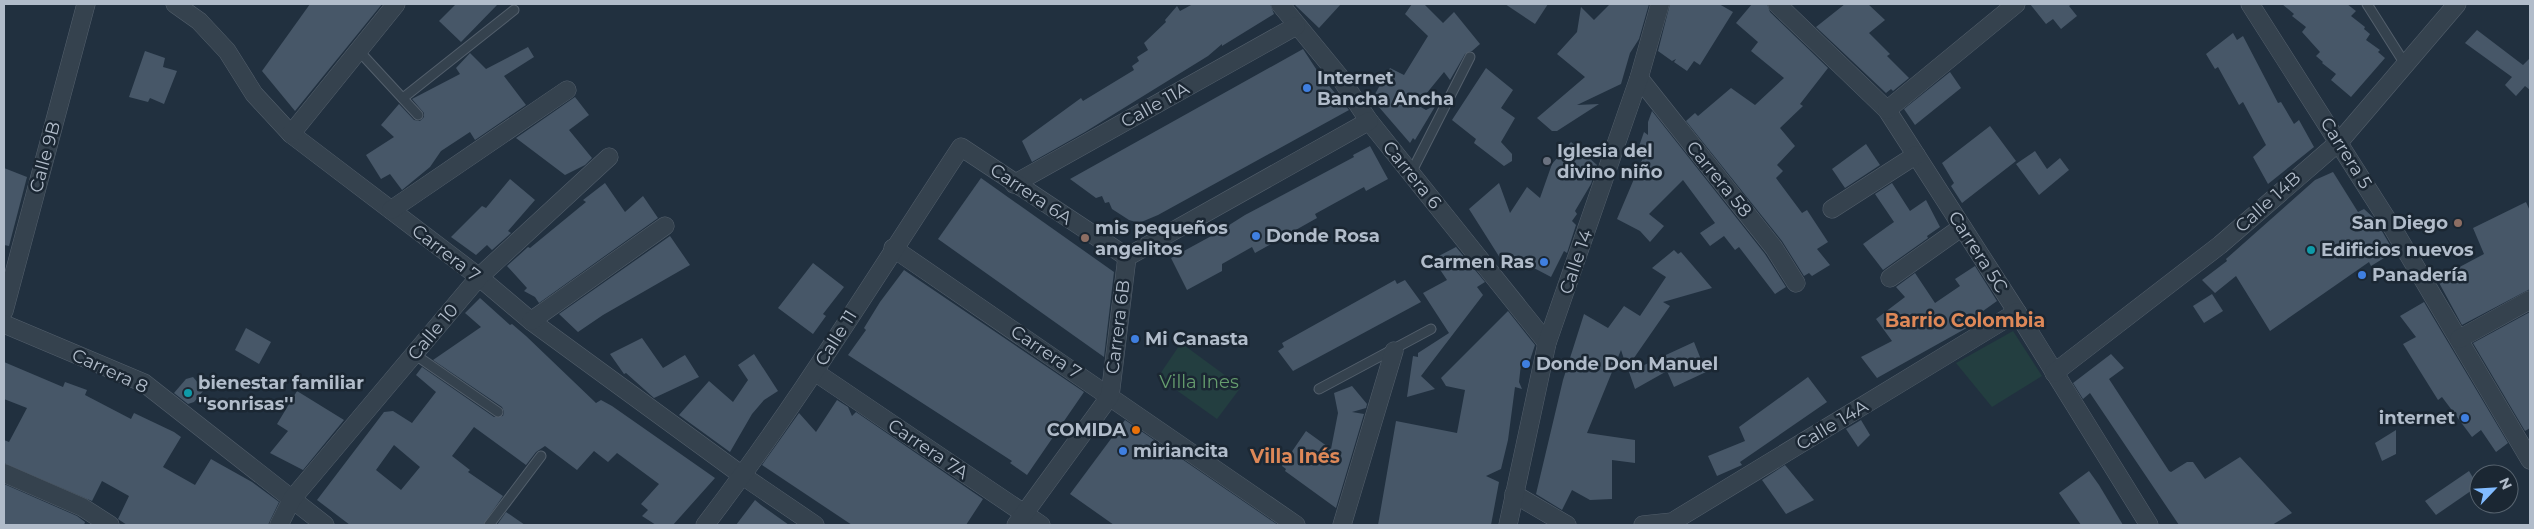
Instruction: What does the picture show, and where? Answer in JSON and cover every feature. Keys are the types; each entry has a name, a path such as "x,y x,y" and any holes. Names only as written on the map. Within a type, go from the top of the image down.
{"street":[{"name":"Calle 9B","path":"4,311 86,4"},
{"name":"Carrera 7","path":"175,4 199,21 226,51 254,94 291,134 478,277 531,321 743,476 815,525"},
{"path":"291,134 396,4"},
{"name":"Carrera 6","path":"1280,4 1296,26 1339,76 1369,121 1548,343"},
{"name":"Calle 14","path":"1508,525 1548,343 1639,78 1660,4"},
{"name":"Carrera 5C","path":"1778,4 1887,110 2017,312 2149,525"},
{"path":"1887,110 2016,4"},
{"name":"Carrera 5","path":"2250,4 2340,141 2530,460"},
{"name":"Calle 14B","path":"2054,374 2220,245 2340,141 2457,4"},
{"name":"Calle 11A","path":"1014,184 1296,26"},
{"name":"Carrera 58","path":"1639,78 1774,248 1796,283"},
{"path":"391,210 567,90"},
{"name":"Carrera 6B","path":"1020,520 1110,396 1127,257 1369,121"},
{"name":"Carrera 6A","path":"961,147 1014,184 1127,257"},
{"name":"Calle 11","path":"705,525 743,476 815,372 893,248 961,147"},
{"path":"1832,209 1916,155"},
{"name":"Calle 10","path":"279,525 292,499 478,277 609,157"},
{"path":"531,321 665,226"},
{"path":"1890,278 1962,227"},
{"name":"Carrera 7","path":"893,248 1296,525"},
{"path":"2459,339 2530,300"},
{"name":"Calle 14A","path":"1643,525 1672,522 2017,312"},
{"name":"Carrera 8","path":"4,324 144,383 325,525"},
{"path":"1342,525 1394,350"},
{"name":"Carrera 7A","path":"815,372 1020,520 1041,525"},
{"path":"4,473 82,507 110,525"},
{"path":"1514,494 1567,525"}],"lane":[{"path":"2368,4 2406,64"},
{"path":"403,98 514,10"},
{"path":"358,50 418,114"},
{"path":"1411,173 1470,57"},
{"path":"1319,389 1431,330"},
{"path":"414,354 498,412"},
{"path":"489,525 541,456"}],"green space":[{"path":"2013,331 2042,376 1992,407 1956,363"},
{"name":"Villa Ines","path":"1181,343 1241,387 1217,419 1158,377"}],"building":[{"path":"310,4 382,4 295,111 262,71"},
{"path":"456,4 498,4 461,42 439,21"},
{"path":"1193,4 1270,4 1274,14 1222,46 1222,44 1208,56 1085,132 1032,162 1022,141 1081,98 1083,101 1134,70 1132,66 1139,61 1137,57 1148,50 1144,43 1166,22 1165,20 1177,6 1180,11"},
{"path":"1294,4 1341,4 1319,28"},
{"path":"1412,4 1424,4 1443,23 1454,12 1480,44 1465,54 1450,80 1444,72 1417,105 1426,110 1436,105 1415,140 1413,138 1410,143 1372,99 1390,68 1404,75 1428,36 1405,14"},
{"path":"1505,4 1548,4 1535,24"},
{"path":"1610,4 1649,4 1639,39 1630,53 1621,84 1577,105 1599,104 1557,131 1552,131 1537,118 1585,77 1557,54 1577,32 1581,7 1594,20"},
{"path":"1670,4 1719,4 1733,12 1700,65 1694,61 1687,71 1674,62 1676,59 1672,61 1658,51"},
{"path":"1752,4 1767,4 1770,12 1828,68 1800,104 1803,106 1780,128 1795,146 1777,165 1783,171 1776,178 1802,213 1807,210 1828,242 1817,249 1830,265 1812,276 1809,273 1804,276 1782,241 1686,121 1695,113 1698,116 1731,88 1755,105 1784,78 1751,51 1758,42 1736,23"},
{"path":"1845,4 1868,4 1885,20 1869,33 1890,54 1887,56 1909,78 1893,91 1891,89 1886,93 1816,27"},
{"path":"2030,4 2072,4 2069,6 2077,16 2061,29 2053,19 2046,24"},
{"path":"2282,4 2347,4 2356,11 2351,16 2365,27 2364,29 2370,34 2366,40 2380,50 2378,52 2385,58 2351,97 2331,80 2336,74 2316,56 2320,52 2302,32 2306,27 2292,16 2294,14"},
{"path":"2477,30 2523,65 2530,58 2530,90 2525,86 2516,96 2505,85 2512,77 2465,43"},
{"path":"2233,33 2237,40 2243,36 2278,103 2281,102 2294,124 2299,120 2314,147 2268,184 2253,157 2266,145 2243,102 2239,105 2218,67 2215,69 2206,54"},
{"path":"528,47 534,57 504,76 526,105 475,140 470,132 441,151 430,167 402,190 390,174 381,179 366,155 394,137 381,125 399,104 414,120 420,121 424,117 424,113 412,99 460,74 456,68 470,53 486,69"},
{"path":"1303,49 1320,75 1349,110 1158,215 1139,223 1129,220 1112,209 1109,202 1105,203 1102,196 1096,198 1070,179"},
{"path":"145,51 165,58 163,67 177,71 164,104 150,98 148,102 129,97"},
{"path":"1486,68 1513,90 1501,108 1515,118 1501,142 1512,154 1512,161 1504,166 1474,143 1476,139 1452,120"},
{"path":"1950,72 1961,88 1915,125 1904,109"},
{"path":"575,97 589,115 569,130 592,158 585,165 565,175 516,138"},
{"path":"1652,111 1765,254 1786,287 1775,294 1739,247 1735,250 1724,236 1710,246 1700,233 1715,223 1683,180 1649,214 1664,226 1650,242 1640,231 1617,219 1645,153 1637,152 1644,132 1648,135 1648,122"},
{"path":"1990,126 2016,161 1962,203 1951,186 1954,183 1942,163"},
{"path":"1571,142 1597,165 1591,184 1575,211 1577,214 1572,221 1576,225 1567,253 1564,251 1551,277 1515,258 1507,269 1469,209 1499,183 1510,213 1527,187 1540,198 1552,164"},
{"path":"1866,144 1880,165 1845,188 1832,169"},
{"path":"1370,146 1388,179 1366,191 1364,187 1315,214 1317,218 1255,253 1252,247 1222,264 1222,271 1187,290 1171,258 1245,215 1354,157 1353,155"},
{"path":"2035,151 2047,169 2060,158 2069,170 2039,195 2016,164"},
{"path":"4,168 27,177 9,246 4,245"},
{"name":"Edificios nuevos","path":"2333,172 2358,212 2364,209 2375,219 2394,252 2371,266 2369,262 2270,331 2236,276 2215,293 2202,280 2227,261 2226,259 2315,180"},
{"path":"981,178 1114,272 1104,357 938,239"},
{"path":"510,179 535,200 508,231 511,233 492,250 487,245 476,255 451,237 482,206 486,208"},
{"path":"605,183 625,212 643,196 658,218 539,303 535,297 524,291 527,288 507,266 528,247 530,248 586,202 583,200"},
{"path":"1892,183 1910,211 1926,200 1940,227 1927,236 1928,238 1883,270 1863,244 1894,222 1875,194"},
{"path":"2526,202 2530,211 2530,289 2462,325 2437,279 2484,254 2473,228"},
{"path":"670,236 690,265 603,315 578,332 559,314"},
{"path":"1456,247 1485,282 1477,287 1483,295 1421,376 1435,389 1407,397 1413,356 1418,357 1418,353 1449,333 1423,293 1447,280 1433,259"},
{"path":"1674,250 1678,254 1681,252 1712,288 1663,302 1670,306 1627,368 1621,350 1587,433 1635,440 1635,463 1612,460 1612,499 1590,500 1572,490 1562,510 1536,494 1563,380 1584,314 1608,328 1624,306 1640,316 1666,277 1652,268"},
{"path":"813,263 844,287 823,314 826,316 813,334 778,308"},
{"path":"1975,266 1997,301 1969,321 1972,325 1877,378 1861,357 1892,341 1876,319 1905,297 1896,287 1915,273 1935,303 1960,286 1955,279"},
{"path":"904,270 1084,392 1027,475 1010,463 1012,461 848,355 866,330 864,328 880,302"},
{"path":"1395,280 1397,284 1405,280 1421,302 1293,371 1278,351 1284,347 1282,343"},
{"path":"2212,294 2223,311 2204,323 2193,306"},
{"path":"480,298 510,325 512,324 526,336 596,403 601,400 612,406 715,478 673,525 656,525 642,516 648,510 641,504 659,484 617,453 608,462 594,451 577,470 545,446 536,452 526,465 474,427 452,456 470,470 468,472 503,496 483,525 350,525 317,500 384,412 393,411 412,423 436,392 416,375 422,367 494,417 503,416 502,407 433,360 481,327 465,313","holes":["394,445 420,467 401,490 376,470"]},
{"path":"2424,302 2508,443 2496,452 2481,430 2472,437 2442,397 2438,400 2403,344 2416,337 2400,316"},
{"path":"1508,311 1535,345 1529,363 1521,364 1519,382 1522,389 1515,387 1508,440 1501,469 1486,476 1499,482 1491,525 1378,525 1396,421 1457,433 1465,390 1446,386 1441,378"},
{"path":"2530,312 2530,428 2525,431 2473,343"},
{"path":"246,328 271,342 259,364 235,350"},
{"path":"642,338 663,368 685,355 699,377 654,398 626,373 624,374 610,354"},
{"path":"1694,342 1706,372 1674,387 1667,371 1635,389 1629,372"},
{"path":"754,354 778,391 764,400 752,414 730,452 679,415 709,381 733,402 748,380 738,365"},
{"path":"2111,354 2124,368 2109,379 2169,471 2171,472 2187,462 2193,462 2205,479 2240,457 2292,513 2272,525 2179,525 2090,393 2083,399 2073,383"},
{"path":"4,362 63,387 65,382 87,390 85,395 131,419 134,413 174,432 181,437 163,467 195,485 211,459 252,482 279,502 268,525 127,525 118,519 129,496 102,481 92,501 4,463 4,440 9,442 27,408 4,399"},
{"name":"bienestar familiar ''sonrisas''","path":"193,377 204,390 194,402 188,404 174,393 186,379"},
{"path":"1808,377 1827,402 1740,462 1742,465 1717,476 1708,456 1745,441 1739,427"},
{"path":"1352,386 1367,404 1366,408 1352,412 1364,414 1336,508 1285,471 1286,469 1282,466 1306,431 1331,449 1338,413 1334,393"},
{"path":"297,391 344,420 303,470 270,453 288,431 277,424"},
{"path":"837,400 848,407 852,416 856,412 983,499 966,525 852,525 762,465 799,413 816,432"},
{"path":"1125,420 1278,525 1114,525 1070,494"},
{"path":"1861,420 1870,435 1858,447 1846,429"},
{"path":"2396,430 2396,454 2382,461 2375,443"},
{"path":"1785,465 1814,500 1786,514 1762,480"},
{"path":"2089,471 2123,525 2081,525 2059,493"},
{"path":"2469,471 2469,492 2436,515 2425,501"},
{"path":"4,484 77,516 85,522 84,525 4,525"},
{"path":"755,500 761,505 789,525 736,525"},
{"path":"506,512 525,525 497,525"}],"place":[{"name":"Internet Bancha Ancha","path":"1307,88"},
{"name":"Iglesia del divino niño","path":"1547,161"},
{"name":"San Diego","path":"2458,223"},
{"name":"Donde Rosa","path":"1256,236"},
{"name":"mis pequeños angelitos","path":"1085,238"},
{"name":"Edificios nuevos","path":"2311,250"},
{"name":"Carmen Ras","path":"1544,262"},
{"name":"Panadería","path":"2362,275"},
{"name":"Mi Canasta","path":"1135,339"},
{"name":"Donde Don Manuel","path":"1526,364"},
{"name":"bienestar familiar ''sonrisas''","path":"188,393"},
{"name":"internet","path":"2465,418"},
{"name":"COMIDA","path":"1136,430"},
{"name":"miriancita","path":"1123,451"}],"district":[{"name":"Barrio Colombia","path":"1965,320"},
{"name":"Villa Inés","path":"1295,456"}]}
